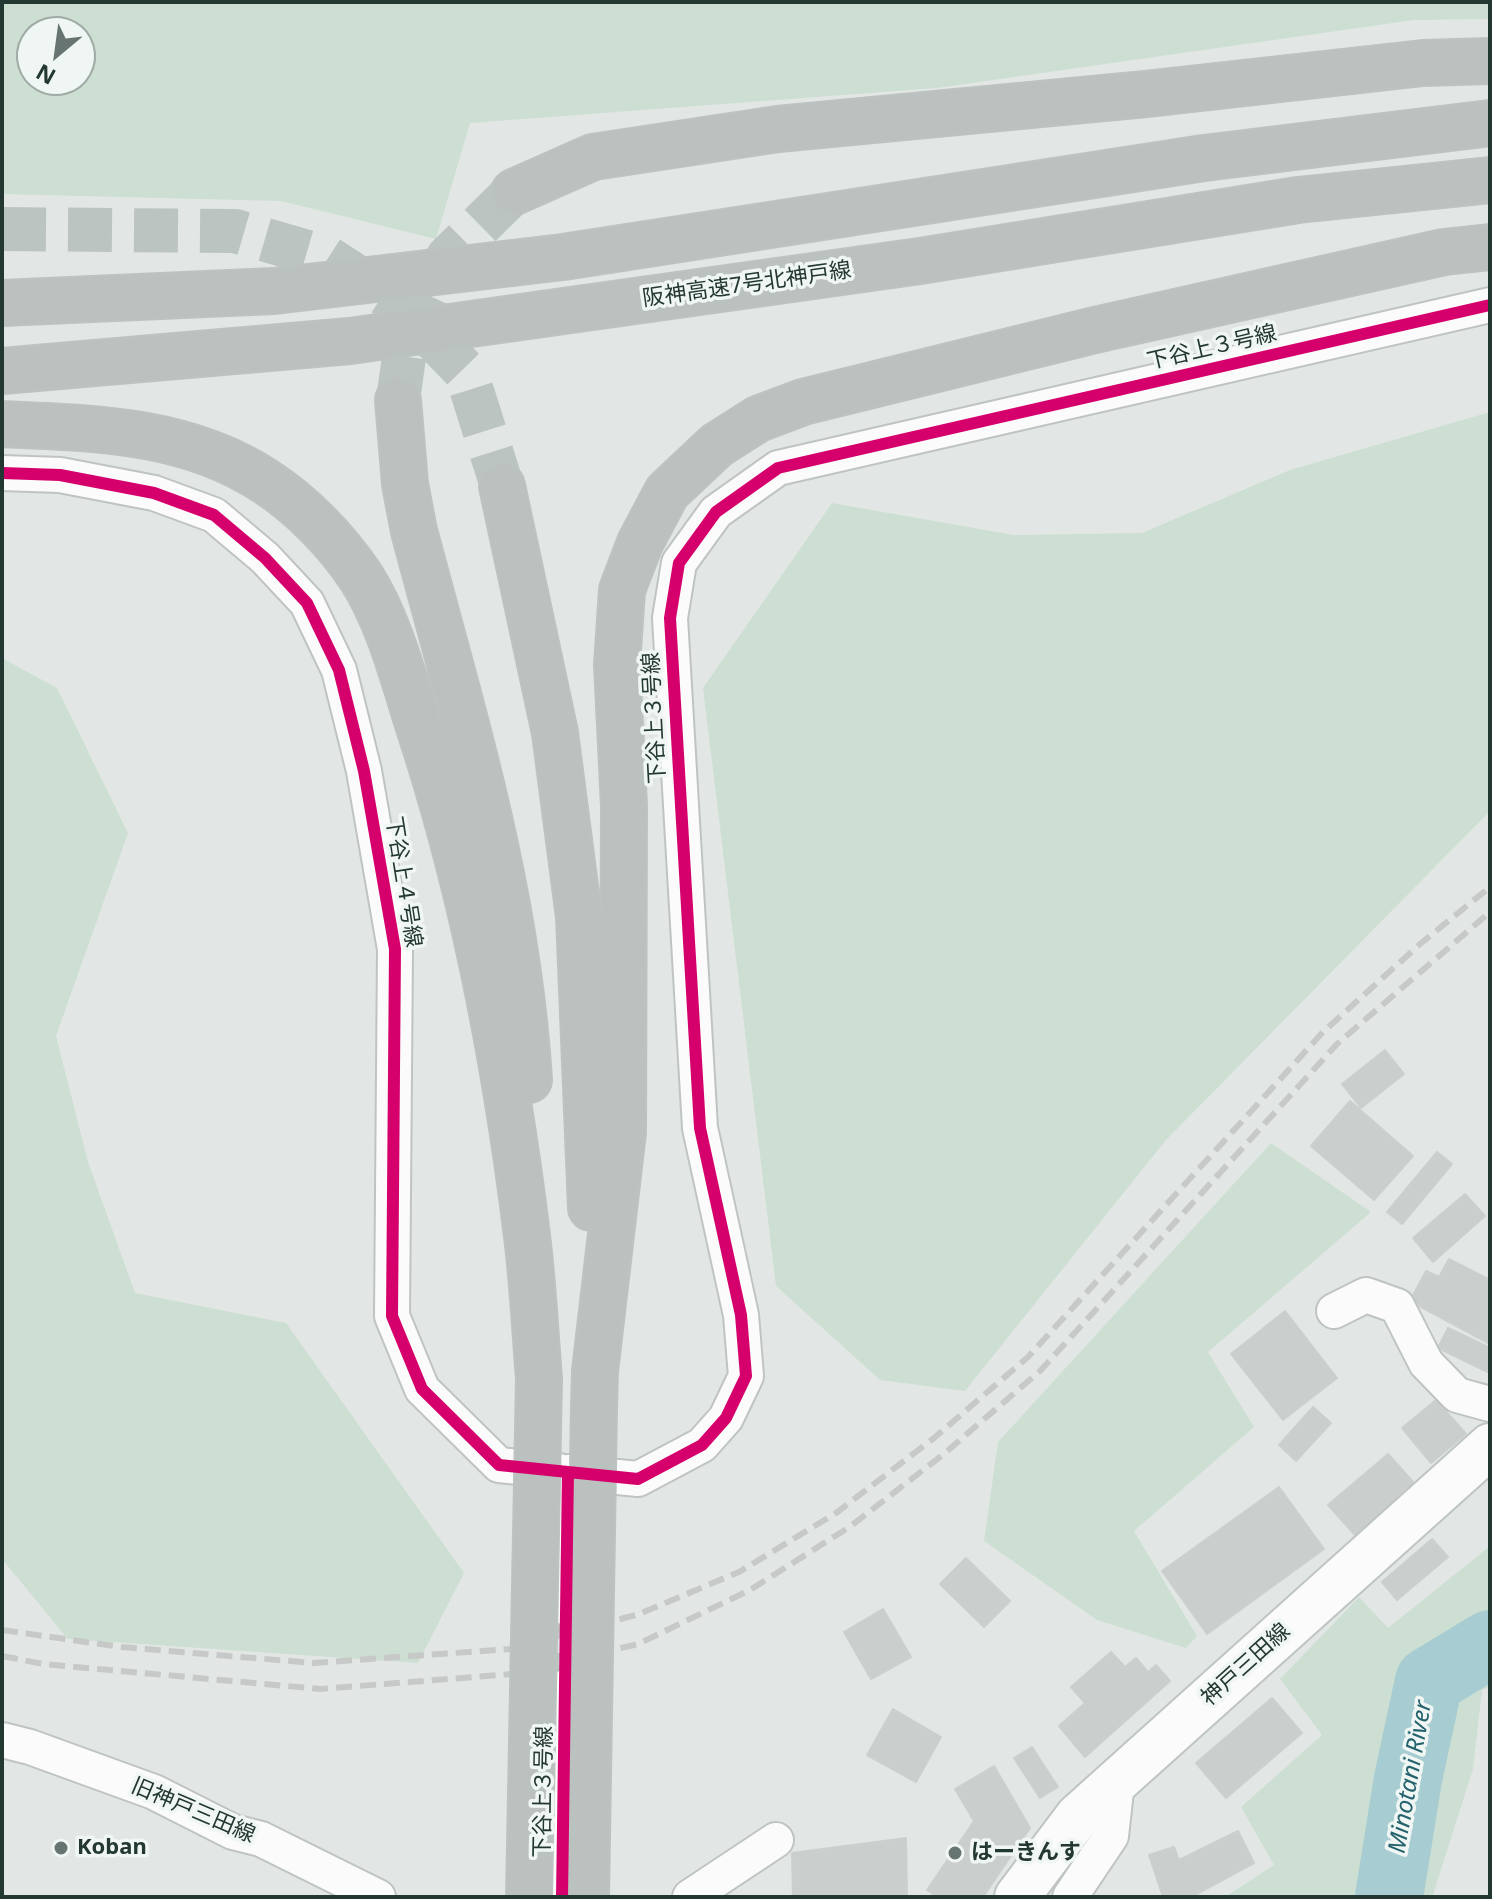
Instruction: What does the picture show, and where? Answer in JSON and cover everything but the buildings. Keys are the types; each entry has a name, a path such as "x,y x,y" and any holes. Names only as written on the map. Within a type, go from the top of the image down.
{"highway":[{"path":"514,192 593,157 778,129 1146,94 1423,63 1490,61"},
{"path":"2,303 274,291 563,257 1204,158 1490,123"},
{"name":"阪神高速7号北神戸線","path":"2,371 350,341 920,261 1298,200 1490,180"},
{"path":"595,1389 623,1132 624,821 617,665 622,590 640,543 667,492 717,445 758,419 803,402 1095,330 1444,252 1490,247"},
{"path":"398,400 405,484 414,531 493,830 523,991 533,1136 539,1378 529,1897"},
{"path":"2,424 136,433 182,443 221,457 264,480 301,509 335,542 362,579 389,637 430,760 477,942 512,1127 527,1238 539,1378"},
{"path":"502,486 555,733 579,917 590,1133 595,1389 586,1897"}],"street":[{"name":"下谷上３号線","path":"568,1472 638,1479 702,1445 726,1418 746,1376 741,1315 700,1128 670,618 679,563 716,512 778,468 1490,305"},
{"name":"下谷上４号線","path":"2,473 60,475 154,493 214,515 265,558 307,603 339,670 364,771 395,949 392,1316 422,1389 499,1465 568,1472"},
{"path":"1334,1311 1366,1295 1397,1306 1426,1363 1457,1395 1490,1404"},
{"name":"神戸三田線","path":"1017,1897 1078,1816 1490,1446"},
{"path":"566,1608 568,1472"},
{"name":"下谷上３号線","path":"562,1897 565,1687"},
{"name":"旧神戸三田線","path":"2,1740 30,1747 154,1792 233,1832 261,1839 378,1897"},
{"path":"1070,1897 1111,1836 1117,1782"},
{"path":"690,1897 776,1840"}],"green space":[{"path":"2,2 1490,2 1490,19 1414,20 937,88 470,123 436,239 281,201 2,194"},
{"path":"1490,412 1490,811 1166,1140 965,1391 880,1380 776,1286 703,688 832,503 1014,535 1142,533 1290,470"},
{"path":"2,658 57,688 128,833 56,1036 88,1162 135,1293 286,1323 464,1573 418,1663 68,1639 2,1559"},
{"path":"1271,1143 1371,1212 1208,1352 1254,1427 1134,1531 1197,1636 1186,1648 1097,1620 984,1541 998,1442"},
{"path":"1490,1546 1490,1687 1482,1690 1473,1769 1433,1895 1225,1897 1274,1865 1241,1807 1322,1735 1280,1679 1359,1597 1388,1628"}],"waterway":[{"name":"Minotani River","path":"1389,1897 1408,1779 1429,1681 1490,1644"}],"tunnel":[{"path":"398,400 405,350 448,257 514,192"},
{"path":"2,229 235,231 328,258 401,305 466,372 502,486"},
{"path":"565,1687 566,1608"}],"railway":[{"path":"2,1630 121,1647 314,1663 510,1649 639,1614 739,1572 836,1513 934,1438 1028,1357 1323,1032 1420,944 1490,887"},
{"path":"2,1656 43,1664 320,1689 512,1674 638,1644 750,1590 851,1526 945,1453 1041,1370 1337,1044 1490,912"}],"cycle path":[{"path":"562,1897 568,1472 638,1479 702,1445 726,1418 746,1376 741,1315 700,1128 670,618 679,563 716,512 778,468 1490,305"},
{"path":"2,473 60,475 154,493 214,515 265,558 307,603 339,670 364,771 395,949 392,1316 422,1389 499,1465 568,1472"}],"place":[{"name":"Koban","path":"61,1848"},
{"name":"はーきんす","path":"955,1853"}]}
